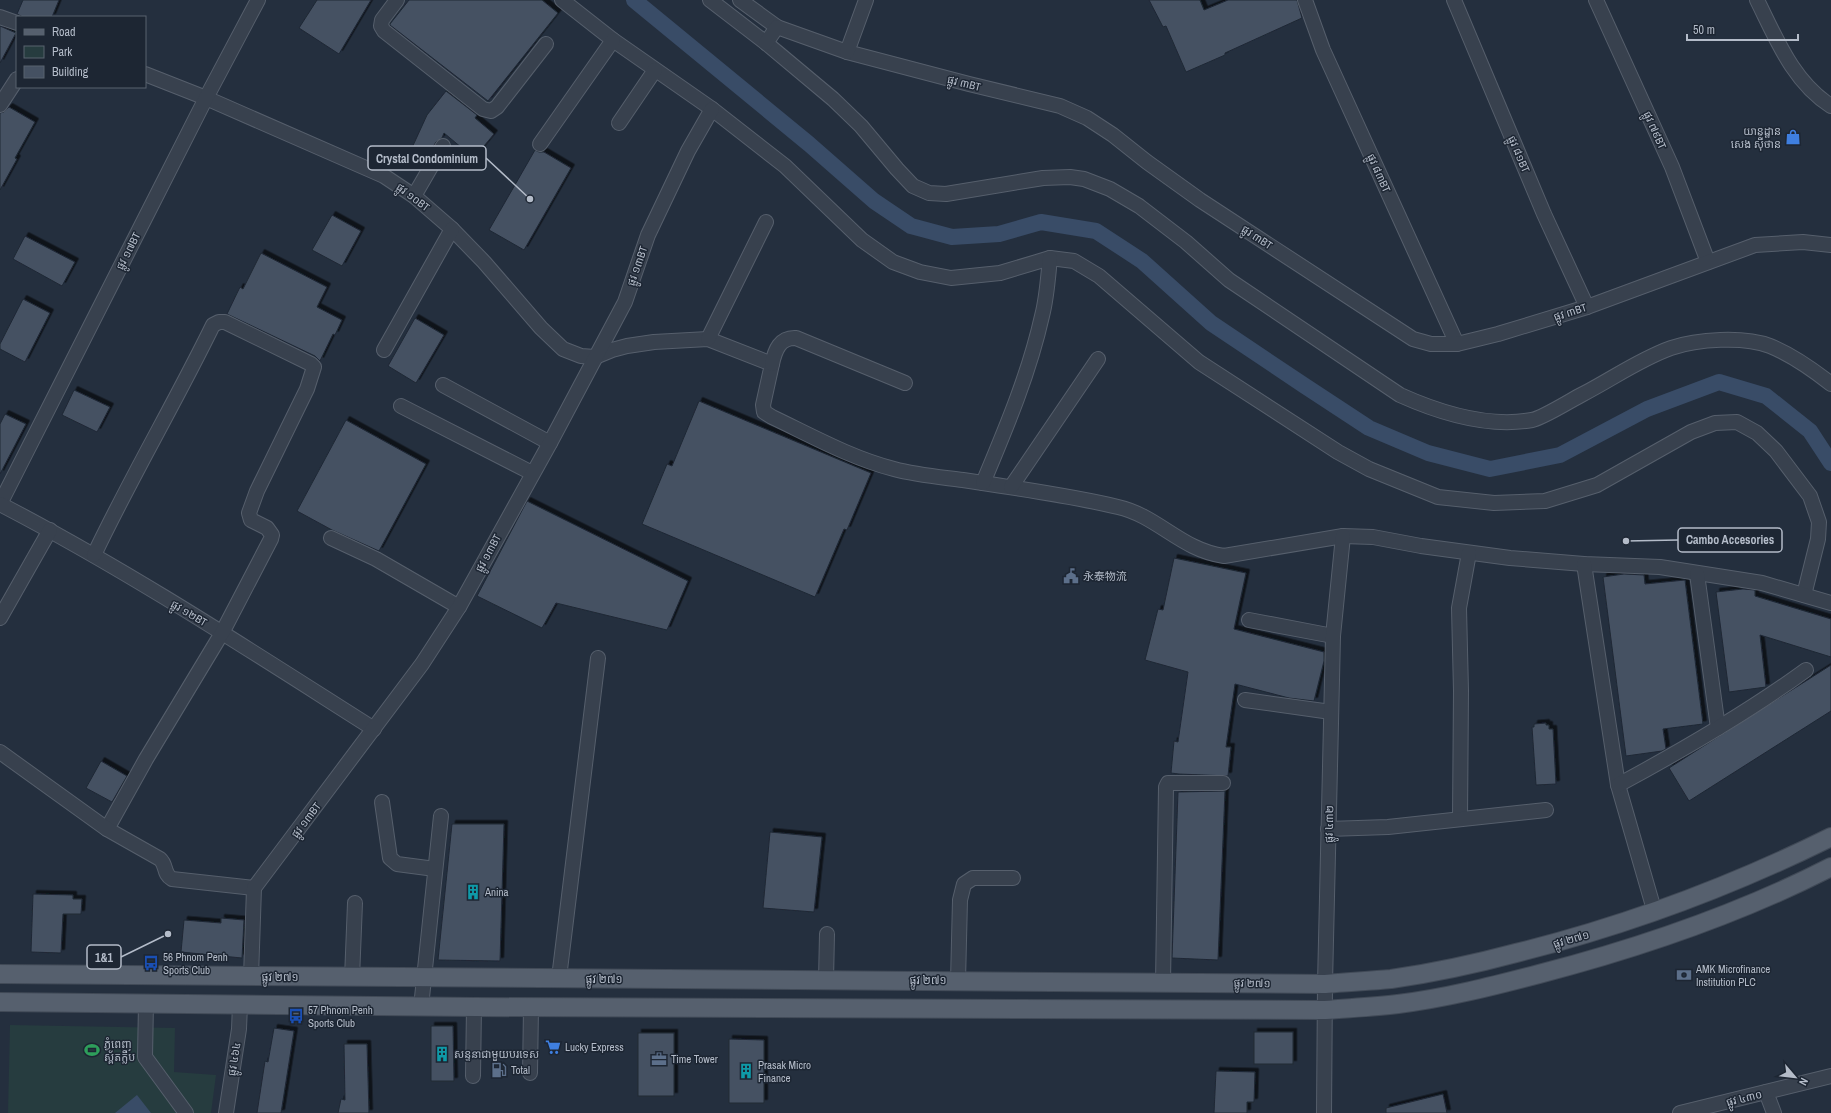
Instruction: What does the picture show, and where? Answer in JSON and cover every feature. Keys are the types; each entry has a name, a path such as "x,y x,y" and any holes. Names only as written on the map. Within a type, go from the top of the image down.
{"main road":[{"name":"ផ្លូវ ២៧១","path":"0,974 352,978 559,978 1325,984 1392,979 1476,963 1567,941 1655,913 1783,861 1831,837"},
{"path":"0,1002 474,1008 1325,1010 1398,1004 1478,990 1573,965 1662,938 1794,885 1831,867"}],"street":[{"path":"397,0 382,20 381,26 384,31 483,109 490,111 497,107 546,44"},
{"path":"562,0 613,40 712,109 785,166 862,240 894,262 920,272 951,278 1000,273 1050,258 1074,261 1099,276 1199,362 1338,452 1369,470 1438,497 1494,503 1545,501 1597,485 1691,432 1715,423 1737,422 1757,433 1776,451 1810,496 1819,522 1819,528 1818,539 1804,595"},
{"path":"710,0 766,43 833,99 861,126 913,186 929,193 946,194 1043,178 1070,177 1084,178 1110,189 1139,206 1186,242 1229,280 1400,395 1430,408 1470,418 1502,422 1533,420 1594,389 1636,365 1672,348 1706,341 1735,339 1769,346 1806,365 1831,384"},
{"name":"ផ្លូវ ៣BT","path":"740,0 777,27 847,52 1060,106 1087,118 1113,135 1147,162 1200,200 1413,339 1431,344 1456,344 1498,334 1587,307 1755,245 1803,242 1831,245"},
{"path":"847,52 866,0"},
{"name":"ផ្លូវ ៨៣BT","path":"1305,0 1323,50 1456,344"},
{"name":"ផ្លូវ ៨១BT","path":"1454,0 1544,214 1587,307"},
{"name":"ផ្លូវ ៧៩BT","path":"1596,0 1672,167 1708,262"},
{"path":"1757,0 1794,71 1823,101 1831,106"},
{"name":"ផ្លូវ ១៧BT","path":"0,504 254,1"},
{"path":"0,17 16,23"},
{"path":"766,43 777,27"},
{"path":"540,144 613,40"},
{"path":"619,123 655,70"},
{"name":"ផ្លូវ ១០BT","path":"146,74 206,98 384,176 414,196 452,229 484,262 541,328 563,349 581,356 595,357"},
{"path":"0,105 16,81"},
{"name":"ផ្លូវ ១៣BT","path":"254,888 422,664 459,607 550,443 625,302 648,235 688,151 712,109"},
{"path":"414,196 443,146"},
{"path":"708,339 766,222"},
{"path":"384,350 452,229"},
{"path":"982,483 1013,414 1030,361 1043,315 1050,258"},
{"path":"94,555 213,325 220,322 225,322 311,364 314,367 307,389 257,491 249,513 251,520 267,528 272,534 222,633 146,759 107,829"},
{"path":"905,383 796,338 788,338 783,341 776,350 763,405 764,412 772,418 861,460 895,470 982,483 1119,507 1162,527 1186,544 1208,554 1231,555 1343,536 1373,537 1469,554 1584,564 1660,567 1762,583 1831,603"},
{"path":"595,357 627,346 654,342 708,339 772,364"},
{"path":"1011,488 1098,359"},
{"path":"443,385 550,443"},
{"path":"401,406 532,473"},
{"name":"ផ្លូវ ១២BT","path":"0,504 94,555 222,633 374,729"},
{"path":"0,618 50,530"},
{"name":"ផ្លូវ ៤៣២","path":"1324,1113 1325,984 1333,636 1343,536"},
{"path":"331,538 376,560 459,607"},
{"path":"1460,819 1461,691 1459,608 1469,554"},
{"path":"1584,564 1618,785 1655,913"},
{"path":"1697,574 1718,728"},
{"path":"1249,620 1333,636"},
{"path":"559,978 598,658"},
{"path":"1618,785 1718,728 1780,689 1806,670"},
{"path":"1245,700 1331,712"},
{"path":"0,752 107,829 160,859 164,864 165,873 172,879 254,888 251,977"},
{"path":"1164,982 1166,787 1168,783 1224,783"},
{"path":"382,802 390,858 397,864 435,869"},
{"path":"1328,829 1388,827 1546,810"},
{"path":"421,1007 441,816"},
{"path":"958,981 960,900 964,884 973,878 1013,878"},
{"path":"352,978 355,903"},
{"path":"826,980 828,934"},
{"path":"146,1003 145,1057 186,1113"},
{"name":"ផ្លូវ ៤៦៤","path":"226,1113 239,1029 240,1005"},
{"path":"473,1076 474,1008"},
{"path":"530,1072 531,1008"},
{"name":"ផ្លូវ ៤៣០","path":"1680,1113 1831,1076"},
{"path":"1766,1092 1774,1113"}],"green space":[{"name":"ភ្នំពេញ ស្ព័តក្លឹប","path":"10,1025 175,1028 174,1072 216,1075 211,1113 8,1113"}],"water":[{"path":"137,1095 151,1113 115,1113"}],"building":[{"path":"23,0 59,0 52,16 21,16 17,14"},
{"path":"317,0 371,0 339,54 299,28"},
{"path":"409,0 542,0 558,13 488,101 390,25"},
{"path":"1149,0 1200,0 1204,10 1228,0 1297,0 1302,18 1186,72 1166,26 1163,27"},
{"path":"0,26 16,33 0,63"},
{"path":"446,91 477,115 475,118 494,134 474,158 444,133 442,138 436,142 419,170 405,163 427,115"},
{"path":"9,107 35,122 15,158 17,159 0,190 0,113 4,112"},
{"path":"535,150 544,152 571,168 524,250 489,230"},
{"path":"332,215 361,231 342,266 312,250"},
{"path":"25,236 75,262 62,286 13,259"},
{"path":"261,253 327,287 317,307 342,320 335,335 333,334 320,361 315,356 227,314 240,287 243,289"},
{"path":"23,299 50,313 25,362 0,349 0,344"},
{"path":"415,318 444,335 416,383 388,366"},
{"path":"74,390 110,407 97,432 62,415"},
{"path":"699,401 871,473 847,530 844,529 815,597 642,524 667,464 672,466"},
{"path":"5,414 26,424 0,474 0,424"},
{"path":"346,420 426,464 379,551 332,530 297,511"},
{"path":"527,501 688,581 667,630 556,603 542,628 477,596"},
{"path":"1174,558 1246,573 1234,629 1324,652 1324,661 1314,701 1289,698 1235,684 1226,747 1231,747 1228,776 1171,773 1174,741 1178,742 1188,672 1145,660 1158,609 1163,610"},
{"path":"1624,574 1644,575 1645,584 1685,580 1703,724 1663,729 1666,749 1662,751 1626,756 1603,577"},
{"path":"1743,589 1755,590 1755,596 1831,619 1831,657 1760,635 1766,687 1729,692 1716,592"},
{"path":"1831,665 1831,711 1689,801 1669,768"},
{"path":"1546,723 1546,725 1549,725 1549,729 1553,729 1556,784 1536,785 1532,727 1534,727 1534,724"},
{"path":"101,761 127,776 112,802 86,788"},
{"path":"1225,791 1218,960 1172,958 1178,792"},
{"name":"Anina","path":"452,824 504,824 500,961 438,960"},
{"path":"770,832 822,837 814,912 763,908"},
{"path":"33,894 73,895 73,899 82,899 81,914 63,914 61,953 31,952"},
{"path":"221,918 244,920 242,958 181,952 184,920 221,923"},
{"name":"សន្ទនាជាមួយបរទេស","path":"431,1026 453,1026 454,1081 431,1081"},
{"path":"274,1028 294,1031 281,1113 257,1113 265,1061 268,1062"},
{"path":"1254,1032 1293,1032 1293,1064 1254,1064"},
{"path":"638,1033 674,1033 674,1096 638,1096"},
{"name":"Prasak Micro Finance","path":"729,1039 764,1040 764,1103 729,1103"},
{"path":"344,1044 367,1044 369,1113 338,1113 341,1099 345,1100"},
{"path":"1216,1071 1255,1072 1254,1102 1247,1102 1247,1113 1214,1113"},
{"path":"1443,1094 1447,1113 1386,1113 1386,1108"}],"waterway":[{"path":"634,0 809,144 874,201 911,226 952,237 999,234 1041,222 1096,231 1142,261 1211,323 1305,386 1369,428 1428,453 1490,469 1560,455 1647,409 1719,382 1766,396 1810,431 1831,463"}],"place":[{"name":"យាន្ដដ្ឋាន សេង ស៊ីថាន","path":"1793,137"},
{"name":"Crystal Condominium","path":"530,199"},
{"name":"Cambo Accesories","path":"1626,541"},
{"name":"永泰物流","path":"1071,576"},
{"name":"Anina","path":"473,892"},
{"name":"1&1","path":"168,934"},
{"name":"56 Phnom Penh Sports Club","path":"151,963"},
{"name":"AMK Microfinance Institution PLC","path":"1684,975"},
{"name":"57 Phnom Penh Sports Club","path":"296,1016"},
{"name":"Lucky Express","path":"553,1047"},
{"name":"ភ្នំពេញ ស្ព័តក្លឹប","path":"92,1050"},
{"name":"សន្ទនាជាមួយបរទេស","path":"442,1054"},
{"name":"Time Tower","path":"659,1059"},
{"name":"Total","path":"499,1070"},
{"name":"Prasak Micro Finance","path":"746,1071"}]}
